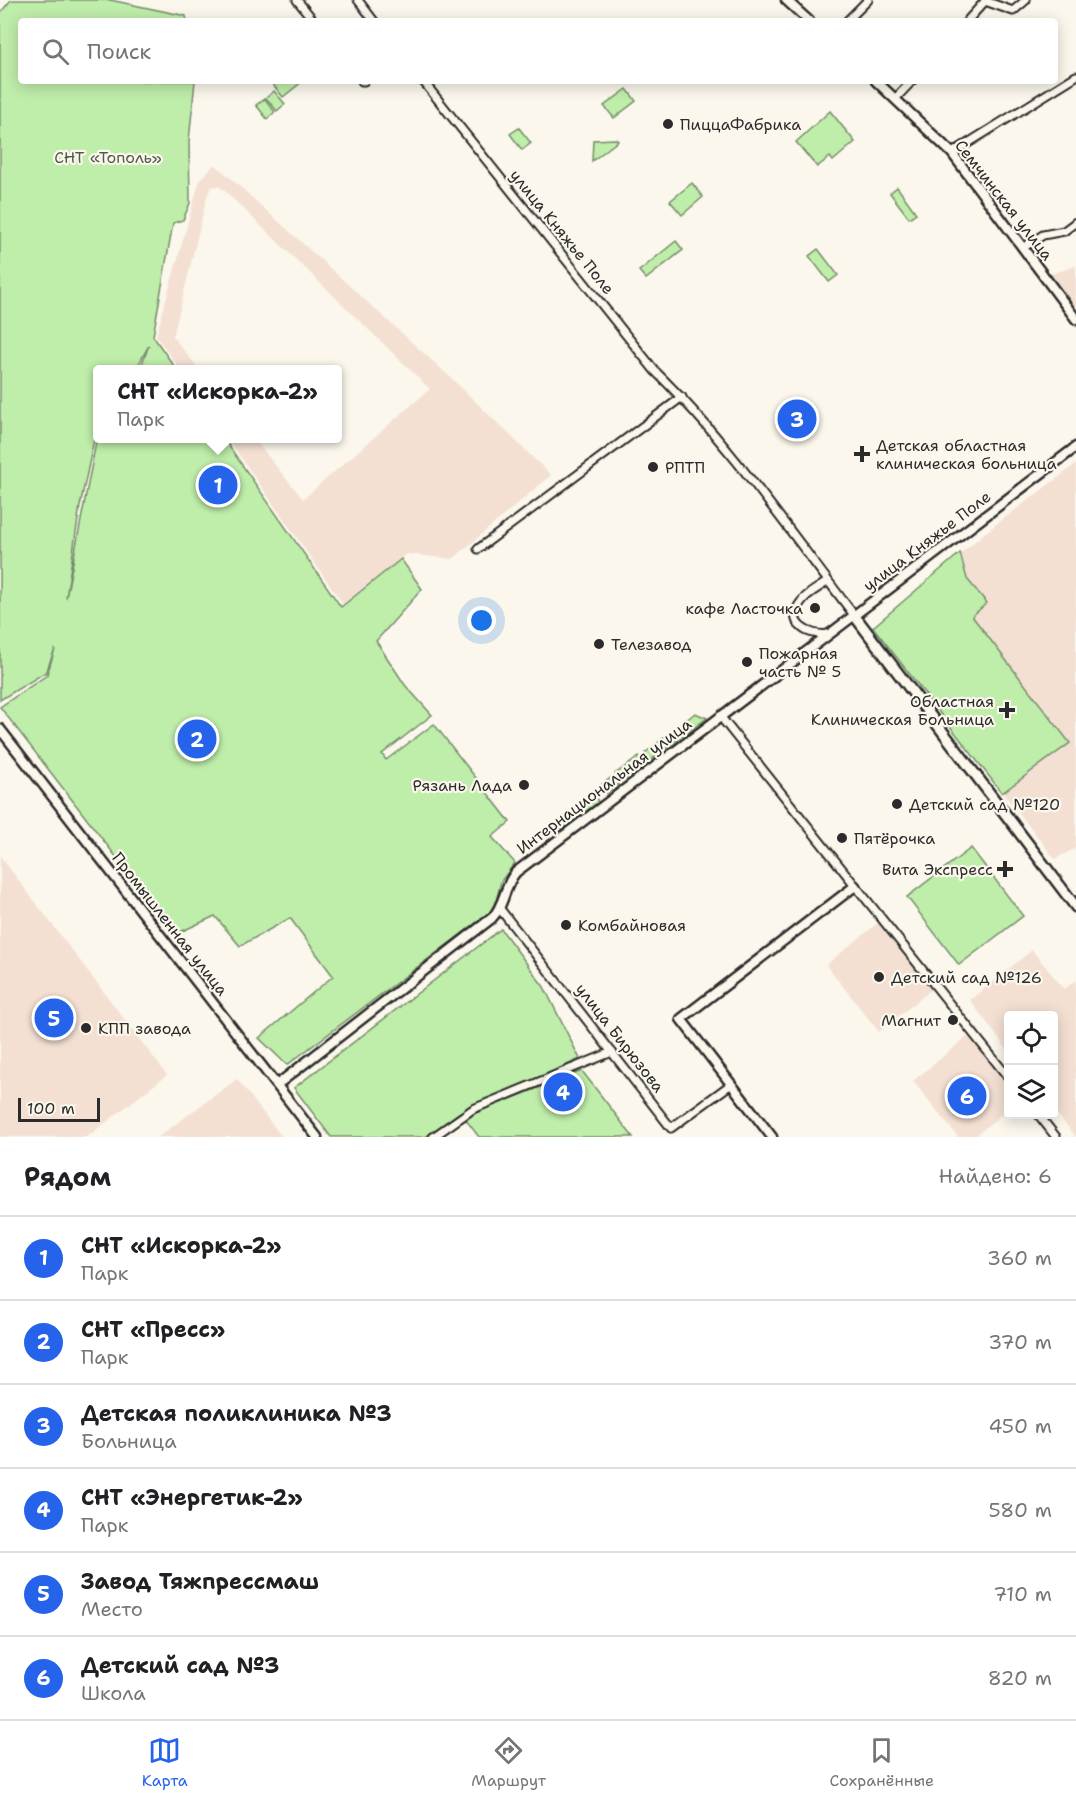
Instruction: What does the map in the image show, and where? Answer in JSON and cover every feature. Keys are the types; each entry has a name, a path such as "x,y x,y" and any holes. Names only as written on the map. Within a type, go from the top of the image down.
{"main road":[{"path":"854,615 1076,908"}],"street":[{"path":"297,0 312,18"},
{"path":"357,0 372,18"},
{"path":"786,0 806,18"},
{"path":"851,18 868,0"},
{"path":"970,18 986,1 1013,11 1026,0"},
{"path":"952,153 1076,76"},
{"name":"улица Княжье Поле","path":"425,84 655,371 682,397"},
{"name":"Семчинская улица","path":"879,84 952,153 1076,319"},
{"path":"895,99 909,84"},
{"path":"1024,247 1043,235 1064,231 1076,222"},
{"path":"478,549 682,397 732,457 854,615"},
{"name":"улица Княжье Поле","path":"854,615 1076,447"},
{"path":"808,650 808,633 798,622 798,607 808,595 828,581"},
{"name":"Интернациональная улица","path":"278,1084 492,918 500,909 510,881 516,872 854,615"},
{"path":"808,633 829,634"},
{"path":"720,716 855,886 870,901 1004,1072"},
{"name":"Промышленная улица","path":"0,729 317,1137"},
{"path":"771,1137 681,1019 855,886"},
{"name":"улица Бирюзова","path":"500,909 671,1128 730,1084"},
{"path":"433,1137 472,1109 612,1052"},
{"path":"1042,1119 1056,1137"}],"shaded area":[{"path":"215,164 449,376 551,475 453,559 407,554 343,604 231,443 257,443 303,499 430,389 218,186 212,187 208,193 173,337 196,365 177,365 156,336 200,179"},
{"path":"1076,266 1076,313 1048,275"},
{"name":"Областная Клиническая Больница","path":"1076,464 1076,848 1055,859 873,627 986,532"},
{"path":"0,856 167,1075 87,1137 0,1137"},
{"name":"Детский сад №126","path":"879,922 932,989 879,1032 826,965"},
{"path":"1032,950 1064,989 1076,980 1076,1137 1058,1115 1058,1011 1004,1011 1004,1046 970,1000"},
{"path":"969,1035 1004,1078 1004,1112 974,1137 958,1137 913,1081"},
{"path":"237,1079 282,1137 158,1137"}],"green space":[{"name":"СНТ «Тополь»","path":"11,0 110,0 186,16 186,18 18,18 18,84 195,84 189,141 190,203 183,220 173,223 153,336 173,365 142,365 149,345 138,365 93,365 93,443 80,506 66,598 96,443 227,443 341,607 401,559 422,589 376,641 405,685 432,715 382,754 386,760 434,724 510,822 492,837 515,863 501,881 495,906 488,914 287,1065 259,1038 333,976 290,918 240,946 215,916 176,934 0,707 47,675 55,649 46,672 0,700 0,13"},
{"path":"272,84 299,84 283,97"},
{"path":"627,89 636,101 614,118 604,106"},
{"path":"274,91 285,104 277,111 266,98"},
{"path":"265,99 275,112 267,119 256,105"},
{"path":"830,111 855,142 833,161 830,157 817,167 796,142"},
{"path":"519,128 531,143 522,150 510,134"},
{"path":"616,139 618,141 592,161 593,140"},
{"path":"692,183 703,197 682,215 670,201"},
{"path":"897,187 916,213 909,218 890,193"},
{"path":"676,241 683,250 646,279 639,271"},
{"path":"818,249 838,275 829,282 809,256"},
{"path":"960,553 967,579 987,603 972,616 1070,743 1002,793 873,627"},
{"path":"695,713 707,718 651,760 645,753"},
{"path":"639,757 646,765 621,782 615,774"},
{"path":"612,777 619,785 607,793 604,792 601,785"},
{"path":"596,796 598,803 576,818 571,817"},
{"path":"971,848 1023,916 959,965 907,897"},
{"path":"501,929 544,987 580,1059 459,1113 425,1137 331,1137 294,1088"},
{"path":"582,1071 633,1137 479,1137 466,1120 475,1113"}],"place":[{"name":"ПиццаФабрика","path":"668,124"},
{"name":"Детская поликлиника №3","path":"797,419"},
{"name":"Детская областная клиническая больница","path":"862,454"},
{"name":"РПТП","path":"653,467"},
{"name":"СНТ «Искорка-2»","path":"218,485"},
{"name":"кафе Ласточка","path":"815,608"},
{"name":"Телезавод","path":"599,644"},
{"name":"Пожарная часть № 5","path":"747,662"},
{"name":"Областная Клиническая Больница","path":"1007,710"},
{"name":"СНТ «Пресс»","path":"197,739"},
{"name":"Рязань Лада","path":"524,785"},
{"name":"Детский сад №120","path":"897,804"},
{"name":"Пятёрочка","path":"842,838"},
{"name":"Вита Экспресс","path":"1005,869"},
{"name":"Комбайновая","path":"566,925"},
{"name":"Детский сад №126","path":"879,977"},
{"name":"Завод Тяжпрессмаш","path":"54,1018"},
{"name":"Магнит","path":"953,1020"},
{"name":"КПП завода","path":"86,1028"},
{"name":"СНТ «Энергетик-2»","path":"563,1092"},
{"name":"Детский сад №3","path":"967,1096"}]}
